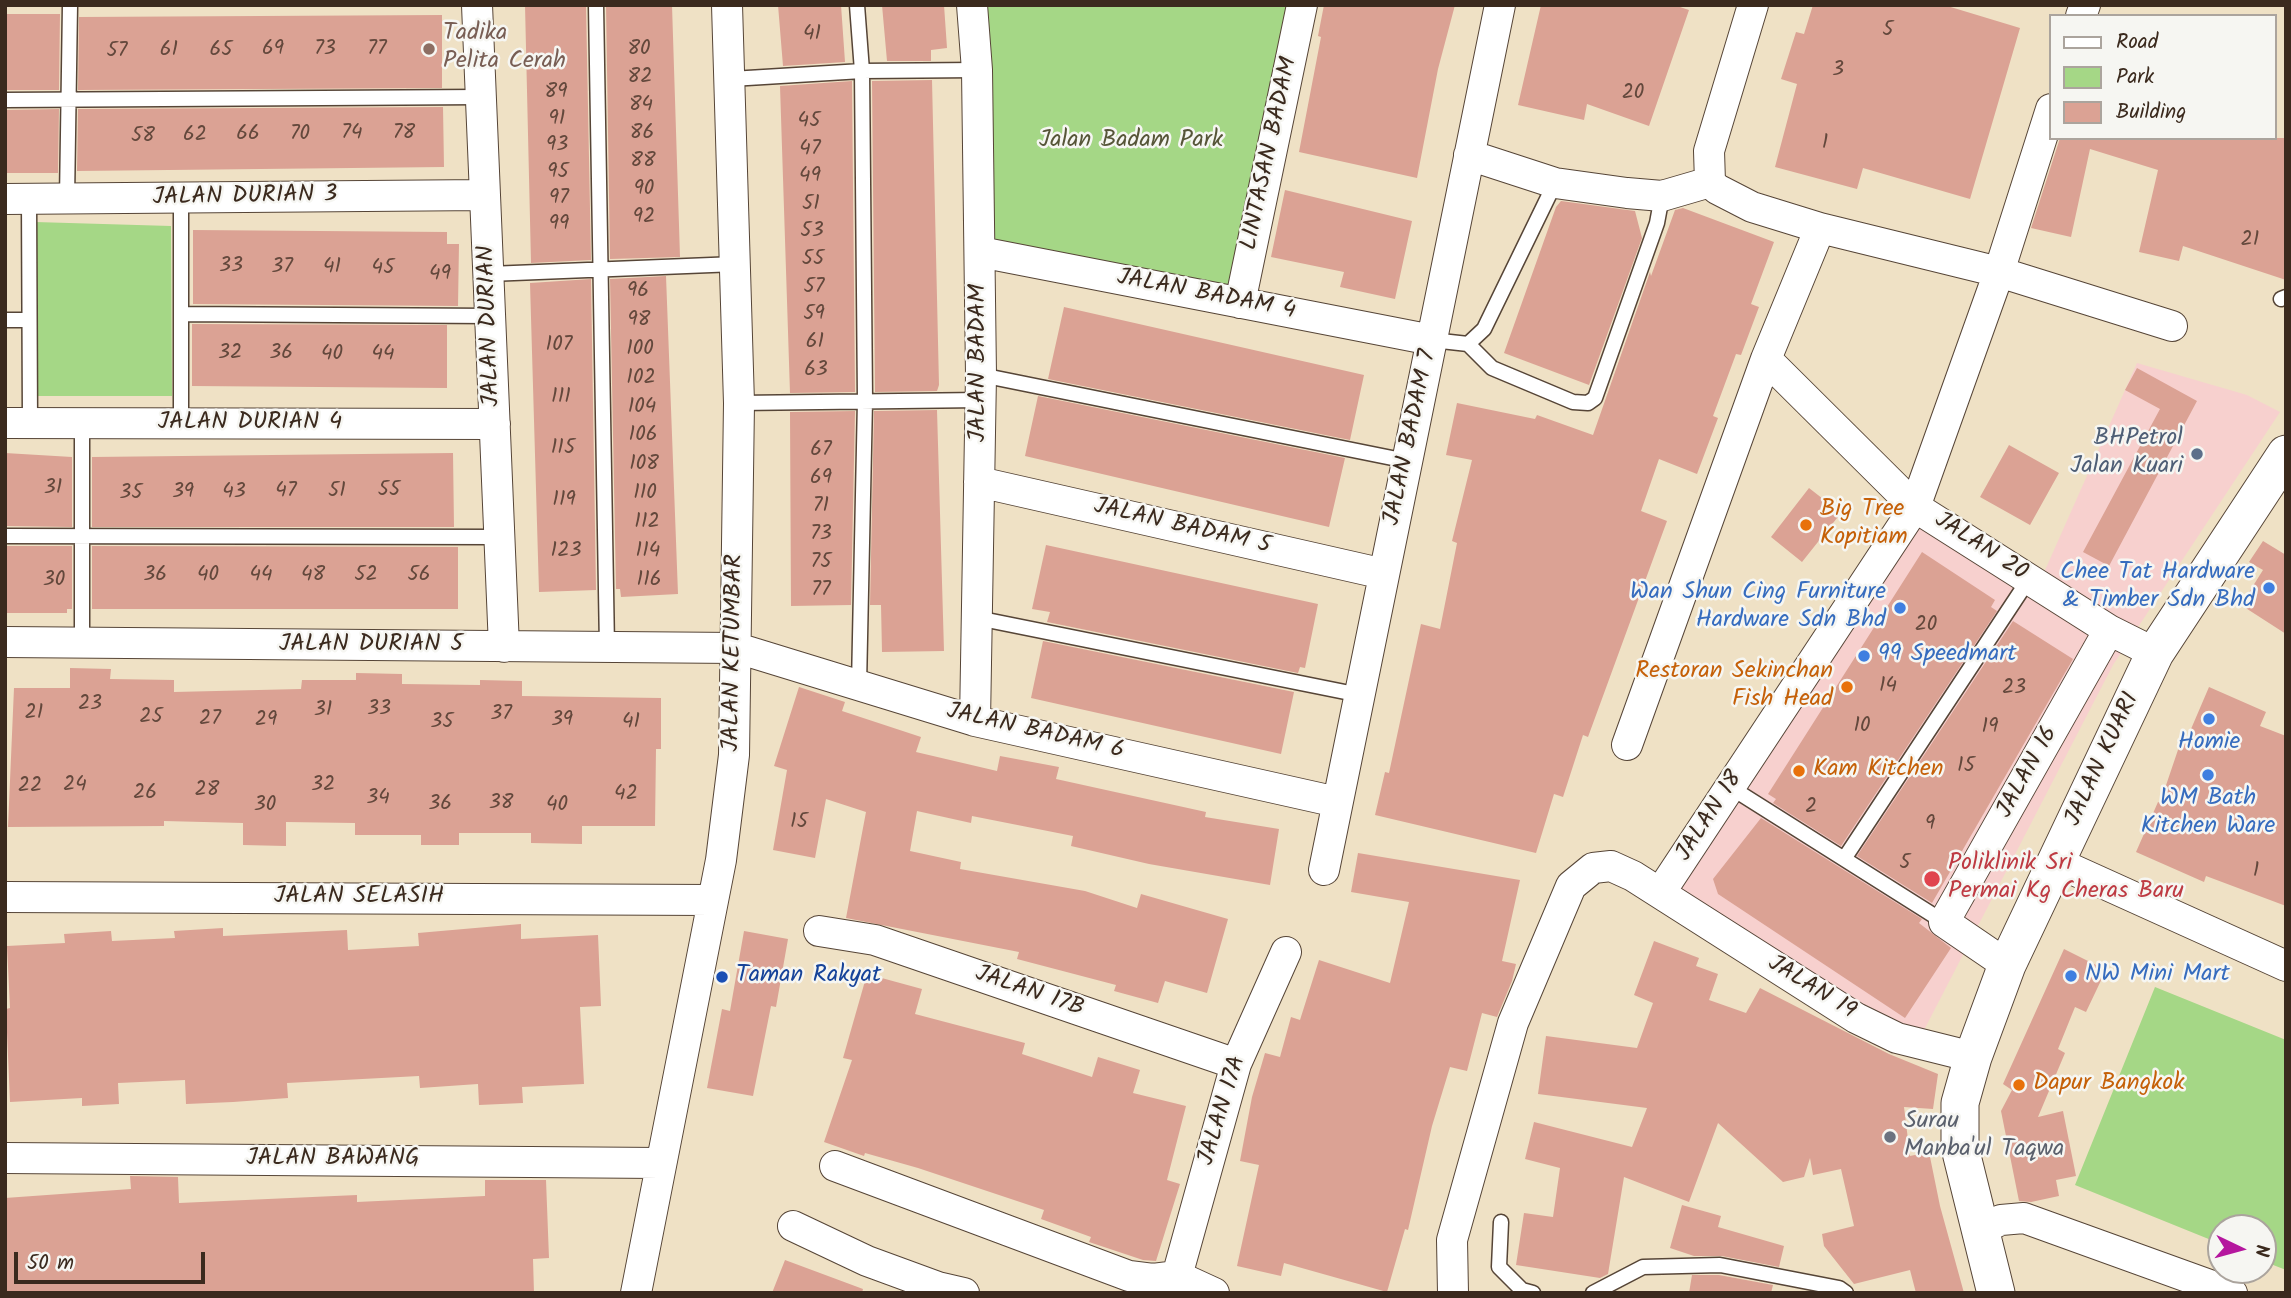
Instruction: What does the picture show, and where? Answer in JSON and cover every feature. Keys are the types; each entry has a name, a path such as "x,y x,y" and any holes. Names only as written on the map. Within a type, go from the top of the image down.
{"street":[{"name":"JALAN DURIAN","path":"477,5 504,647"},
{"name":"JALAN KETUMBAR","path":"636,1293 721,860 734,755 739,403 727,5"},
{"name":"JALAN BADAM","path":"972,5 977,70 981,387 975,721"},
{"name":"LINTASAN BADAM","path":"1240,303 1303,5"},
{"name":"JALAN BADAM 7","path":"1324,870 1500,5"},
{"path":"1753,5 1709,151 1710,182 1717,189 1752,207 1820,228 1999,272 2172,326"},
{"name":"JALAN 18","path":"1660,893 1915,507 1999,272 2050,112"},
{"path":"1469,155 1556,183 1670,192 1710,182"},
{"name":"JALAN DURIAN 3","path":"17,199 181,200 485,195"},
{"path":"1627,745 1766,359 1820,228"},
{"name":"JALAN BADAM 4","path":"979,252 1432,340"},
{"name":"JALAN 20","path":"1766,359 1915,507 2109,630 2155,653"},
{"name":"JALAN DURIAN 4","path":"18,423 495,424"},
{"name":"JALAN KUARI","path":"1996,1293 1959,1148 1960,1103 1973,1058 2007,965 2155,653 2286,454"},
{"name":"JALAN BADAM 5","path":"979,482 1384,574"},
{"name":"JALAN 16","path":"1944,922 2109,630"},
{"name":"JALAN DURIAN 5","path":"5,642 737,648"},
{"name":"JALAN BADAM 6","path":"737,648 975,721 1337,802"},
{"path":"2056,862 2284,961"},
{"path":"1453,1293 1452,1240 1513,1023 1571,886 1593,868 1611,866 1660,893"},
{"name":"JALAN 19","path":"1660,893 1856,1018 1897,1038 1973,1058"},
{"name":"JALAN SELASIH","path":"5,897 712,900"},
{"path":"1944,922 2007,965"},
{"name":"JALAN 17B","path":"820,931 875,940 1236,1064"},
{"name":"JALAN 17A","path":"1177,1276 1236,1064 1286,952"},
{"name":"JALAN BAWANG","path":"5,1158 660,1163"},
{"path":"835,1166 1129,1276 1153,1279 1177,1276 1214,1293"},
{"path":"1979,1230 2001,1220 2024,1218 2232,1293"},
{"path":"793,1226 867,1261 938,1287 964,1293"}],"lane":[{"path":"67,199 70,5"},
{"path":"596,5 603,269 607,648"},
{"path":"857,5 862,71 866,400 859,685"},
{"path":"731,79 862,71 977,70"},
{"path":"5,100 481,97"},
{"path":"1468,344 1484,329 1556,183"},
{"path":"1432,340 1468,344 1492,368 1573,402 1588,403 1595,398 1670,192"},
{"path":"17,199 29,320 18,423"},
{"path":"181,200 181,424"},
{"path":"489,274 736,264"},
{"path":"183,314 491,316"},
{"path":"5,320 29,320"},
{"path":"739,403 866,400 981,387 1407,461"},
{"path":"82,424 82,644"},
{"path":"5,536 500,537"},
{"path":"1844,859 2029,579"},
{"path":"977,618 1360,695"},
{"path":"1730,787 1944,922"},
{"path":"1501,1222 1499,1267 1522,1290 1533,1293"},
{"path":"1593,1293 1643,1267 1720,1265 1839,1288 1846,1293"}],"shaded area":[{"path":"2137,363 2247,395 2280,412 2113,665 1922,1034 1899,1029 1674,891 1917,520 2034,595"}],"green space":[{"name":"Jalan Badam Park","path":"974,5 1296,5 1240,303 980,252"},
{"path":"35,222 171,226 172,396 37,396"},
{"path":"2155,987 2286,1040 2286,1270 2277,1266 2277,1214 2207,1214 2207,1238 2075,1185"}],"building":[{"path":"525,5 586,5 591,260 531,263"},
{"path":"606,5 672,5 680,257 610,259"},
{"path":"778,5 841,5 845,62 783,66"},
{"path":"882,5 944,5 947,48 931,50 931,61 887,61"},
{"path":"1324,5 1455,5 1438,69 1417,178 1299,152 1321,37 1318,36"},
{"path":"1541,5 1674,5 1689,10 1649,126 1587,104 1584,120 1518,105"},
{"path":"1813,5 1944,5 2020,28 1970,199 1863,168 1857,189 1775,167 1797,84 1781,79 1796,32 1804,34"},
{"path":"5,14 60,14 59,90 5,90"},
{"path":"442,15 442,88 78,90 79,17"},
{"path":"932,80 939,385 937,391 875,392 872,81"},
{"path":"852,81 855,392 790,393 780,86"},
{"path":"443,107 444,167 77,171 78,109"},
{"path":"59,109 58,173 5,173 5,110"},
{"path":"2286,138 2286,280 2183,246 2179,261 2139,252 2158,170 2090,149 2071,237 2031,228 2059,140"},
{"path":"1285,190 1412,221 1395,299 1340,287 1344,272 1271,257"},
{"path":"1561,201 1635,211 1642,238 1589,385 1504,353 1556,207"},
{"path":"1683,208 1774,242 1751,304 1759,307 1741,355 1736,354 1713,416 1718,418 1697,474 1659,459 1641,511 1667,521 1588,737 1583,735 1563,797 1554,794 1536,853 1375,815 1385,772 1389,773 1421,624 1440,629 1457,543 1452,541 1472,460 1446,455 1457,403 1535,419 1537,415 1593,435 1650,272 1651,276 1675,210"},
{"path":"193,230 447,232 447,244 459,244 458,306 193,304"},
{"path":"666,276 678,594 621,597 620,589 616,589 610,279"},
{"path":"591,279 596,590 539,592 530,283"},
{"path":"1064,307 1364,375 1350,440 1048,379"},
{"path":"192,324 447,325 447,388 192,386"},
{"path":"2137,368 2197,401 2109,566 2083,552 2160,409 2125,390"},
{"path":"1038,396 1345,458 1329,527 1025,456"},
{"path":"937,410 944,651 882,652 881,605 870,605 874,411"},
{"path":"855,411 851,605 791,606 790,412"},
{"path":"2009,445 2059,473 2030,525 1980,497"},
{"path":"5,453 72,457 72,527 5,526"},
{"path":"453,453 454,527 92,527 92,457"},
{"name":"Big Tree Kopitiam","path":"1809,488 1841,513 1802,562 1771,537"},
{"name":"Chee Tat Hardware & Timber Sdn Bhd","path":"2263,541 2286,555 2286,634 2241,605 2263,570 2249,562"},
{"path":"1046,545 1318,604 1305,668 1300,667 1298,673 1047,622 1050,612 1032,609"},
{"path":"5,546 72,546 72,609 67,609 67,613 5,613"},
{"path":"92,546 458,547 458,609 92,609"},
{"path":"1922,552 1995,600 1991,607 1997,611 1841,846 1773,803 1776,799 1768,794"},
{"path":"2013,621 2073,659 1932,903 1857,856"},
{"path":"1043,641 1294,692 1281,754 1031,698"},
{"path":"70,668 111,669 110,679 174,680 174,692 301,689 302,680 356,680 356,673 402,674 402,684 480,685 480,680 522,681 522,696 661,698 661,749 656,749 655,826 582,826 582,844 531,843 531,833 459,833 459,845 421,845 421,835 355,835 355,823 286,822 286,846 243,845 243,823 164,821 164,826 8,827 14,688 70,688"},
{"path":"799,687 845,702 842,711 921,737 916,752 997,771 1000,756 1059,767 1056,779 1206,812 1205,817 1279,829 1270,885 1149,864 1071,846 1073,836 972,816 971,823 917,811 910,851 961,862 960,869 1085,891 1137,908 1141,894 1228,919 1207,993 1165,981 1158,1003 1114,991 1116,985 1017,959 1019,952 846,918 866,812 826,799 815,858 773,850 787,770 774,766"},
{"path":"2209,687 2266,712 2260,726 2286,736 2286,906 2206,876 2204,882 2136,852 2158,802 2160,803 2181,741 2185,743"},
{"path":"1761,818 1922,919 1919,923 1951,948 1905,1018 1718,894 1713,879"},
{"path":"1358,853 1520,880 1502,961 1516,964 1512,981 1497,1017 1482,1013 1467,1071 1450,1067 1432,1126 1408,1230 1405,1229 1387,1292 1284,1263 1281,1276 1237,1266 1259,1165 1240,1161 1252,1097 1265,1053 1280,1057 1291,1017 1300,1020 1319,960 1390,983 1409,902 1351,892"},
{"path":"521,924 521,939 598,935 601,1006 580,1007 584,1084 522,1087 523,1103 479,1105 478,1084 420,1088 419,1076 287,1083 288,1098 233,1102 186,1104 185,1080 118,1083 119,1104 82,1106 82,1098 10,1102 6,1009 10,1008 7,946 65,943 64,934 111,931 112,941 175,938 174,931 223,928 223,936 347,930 348,950 419,946 418,933"},
{"path":"744,931 788,939 776,1007 771,1006 753,1096 707,1088 722,1009 730,1011"},
{"path":"1654,941 1699,958 1696,966 1718,974 1709,1000 1746,1013 1760,988 1889,1054 1938,1074 1933,1109 1904,1107 1910,1156 1929,1152 1940,1206 1964,1293 1916,1293 1910,1270 1854,1284 1824,1246 1822,1234 1854,1226 1841,1169 1813,1175 1810,1158 1804,1177 1783,1182 1718,1123 1689,1202 1624,1177 1608,1274 1600,1278 1516,1265 1524,1213 1553,1217 1560,1168 1525,1159 1534,1122 1632,1147 1647,1108 1538,1094 1546,1036 1637,1048 1653,1003 1634,995"},
{"path":"2064,949 2106,970 2086,1012 2075,1007 2058,1049 2065,1053 2038,1117 2063,1111 2076,1176 2056,1180 2059,1196 2031,1202 2019,1201 2001,1111 2012,1090 2003,1084"},
{"path":"867,974 922,989 915,1014 1025,1043 1022,1054 1092,1077 1098,1057 1140,1070 1133,1093 1186,1106 1167,1180 1180,1184 1156,1261 1143,1260 1089,1242 1091,1237 1041,1219 1044,1210 918,1168 865,1153 864,1156 824,1142 852,1060 843,1058"},
{"path":"130,1176 178,1177 179,1203 357,1195 357,1202 485,1196 485,1180 546,1180 549,1258 533,1259 534,1293 5,1293 5,1198 131,1189"},
{"path":"1682,1205 1721,1216 1718,1227 1784,1246 1779,1267 1722,1256 1694,1256 1670,1248"},
{"path":"785,1260 863,1289 862,1293 772,1293"},
{"path":"1692,1275 1719,1275 1773,1285 1771,1293 1689,1293"}],"place":[{"name":"Tadika Pelita Cerah","path":"429,49"},
{"name":"BHPetrol Jalan Kuari","path":"2197,454"},
{"name":"Big Tree Kopitiam","path":"1806,525"},
{"name":"Chee Tat Hardware & Timber Sdn Bhd","path":"2269,588"},
{"name":"Wan Shun Cing Furniture Hardware Sdn Bhd","path":"1900,608"},
{"name":"99 Speedmart","path":"1864,656"},
{"name":"Restoran Sekinchan Fish Head","path":"1847,687"},
{"name":"Homie","path":"2209,719"},
{"name":"Kam Kitchen","path":"1799,771"},
{"name":"WM Bath Kitchen Ware","path":"2208,775"},
{"name":"Poliklinik Sri Permai Kg Cheras Baru","path":"1932,879"},
{"name":"NW Mini Mart","path":"2071,976"},
{"name":"Taman Rakyat","path":"722,977"},
{"name":"Dapur Bangkok","path":"2019,1085"},
{"name":"Surau Manba'ul Taqwa","path":"1890,1137"}]}
